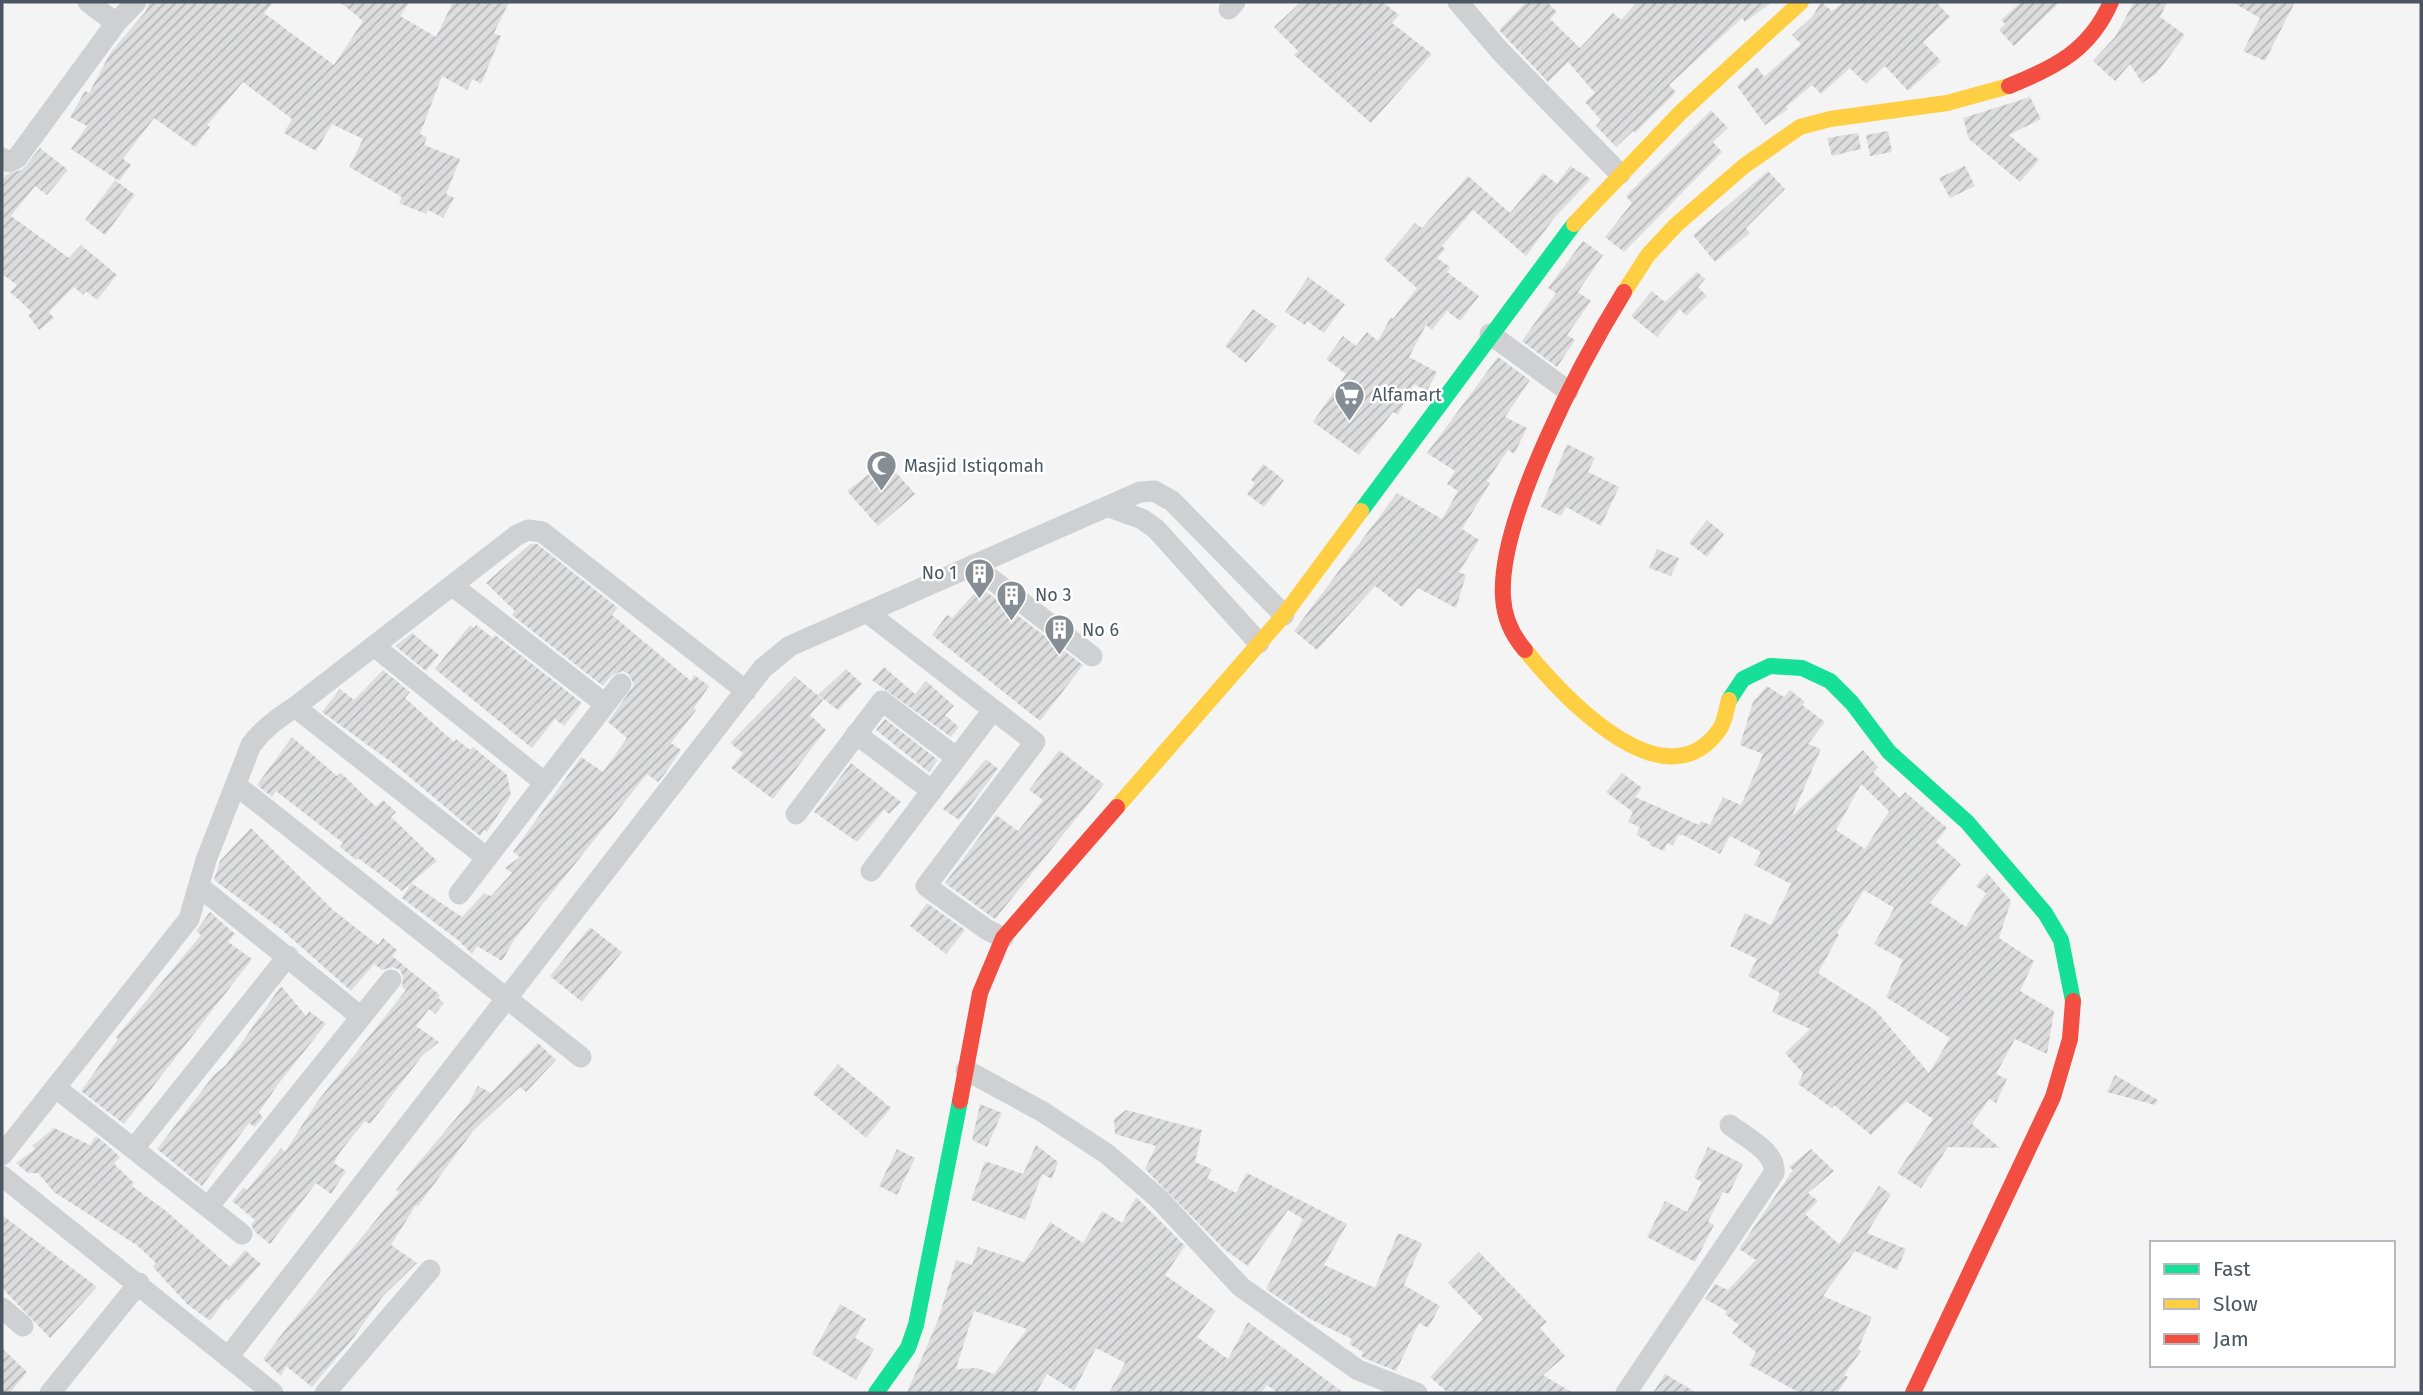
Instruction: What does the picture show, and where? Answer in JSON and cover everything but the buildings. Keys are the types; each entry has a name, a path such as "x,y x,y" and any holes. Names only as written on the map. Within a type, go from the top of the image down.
{"street":[{"path":"88,2 116,23"},
{"path":"2,158 9,162 17,158 116,23 136,2"},
{"path":"1458,2 1500,51 1620,174"},
{"path":"877,1393 908,1348 919,1313 981,993 1003,938 1284,615 1570,228 1680,113 1801,2"},
{"path":"1913,1393 2036,1134 2069,1055 2074,995 2061,937 2035,901 1963,817 1886,750 1851,700 1829,682 1804,668 1763,665 1747,675 1730,697 1721,729 1703,747 1682,754 1659,757 1620,742 1525,653 1505,622 1503,590 1506,555 1520,509 1568,391 1650,252 1748,164 1796,129 1832,118 1923,108 2003,88 2062,62 2079,50 2106,20 2111,2"},
{"path":"1490,334 1568,391"},
{"path":"229,1356 772,658 790,646 1140,492 1154,491 1163,495 1284,615"},
{"path":"1109,507 1135,515 1156,528 1259,643"},
{"path":"2,1155 189,919 206,860 251,745 259,734 268,724 295,707 517,535 528,530 542,532 746,691"},
{"path":"973,565 1092,656"},
{"path":"453,586 606,704"},
{"path":"868,613 1035,742 926,886 1003,938"},
{"path":"374,646 545,783"},
{"path":"459,894 621,684"},
{"path":"796,814 882,701 957,758"},
{"path":"295,707 487,858"},
{"path":"871,872 993,710"},
{"path":"856,734 932,791"},
{"path":"236,785 581,1057"},
{"path":"200,887 361,1017"},
{"path":"135,1147 288,956"},
{"path":"208,1208 391,980"},
{"path":"966,1070 1043,1112 1107,1154 1159,1199 1241,1287 1358,1370 1417,1393"},
{"path":"56,1088 135,1147 242,1234"},
{"path":"1626,1393 1774,1173 1776,1165 1771,1156 1730,1125"},
{"path":"2,1176 139,1283 273,1393"},
{"path":"326,1393 430,1270"},
{"path":"50,1393 139,1283"},
{"path":"2,1308 23,1326"}],"traffic: fast":[{"path":"1361,511 1574,224"},
{"path":"1729,700 1743,679 1770,666 1802,668 1830,681 1852,703 1889,752 1967,822 2045,913 2061,940 2073,1001"},
{"path":"876,1393 908,1348 916,1325 960,1101"}],"traffic: slow":[{"path":"1574,224 1680,113 1801,2"},
{"path":"1624,292 1648,255 1676,225 1744,166 1800,127 1830,119 1947,103 2009,86"},
{"path":"1117,807 1284,615 1361,511"},
{"path":"1525,650 1562,692 1587,715 1614,735 1643,750 1670,756 1696,751 1719,730 1729,700"}],"traffic: jam":[{"path":"2009,86 2042,72 2070,55 2093,33 2111,2"},
{"path":"1525,650 1510,625 1503,597 1505,564 1514,526 1546,440 1587,357 1624,292"},
{"path":"960,1101 980,993 1003,938 1117,807"},
{"path":"1913,1393 2053,1097 2070,1039 2073,1001"}],"place":[{"name":"Alfamart","path":"1349,422"},
{"name":"Masjid Istiqomah","path":"881,493"},
{"name":"No 1","path":"980,600"},
{"name":"No 3","path":"1012,622"},
{"name":"No 6","path":"1059,657"}]}
